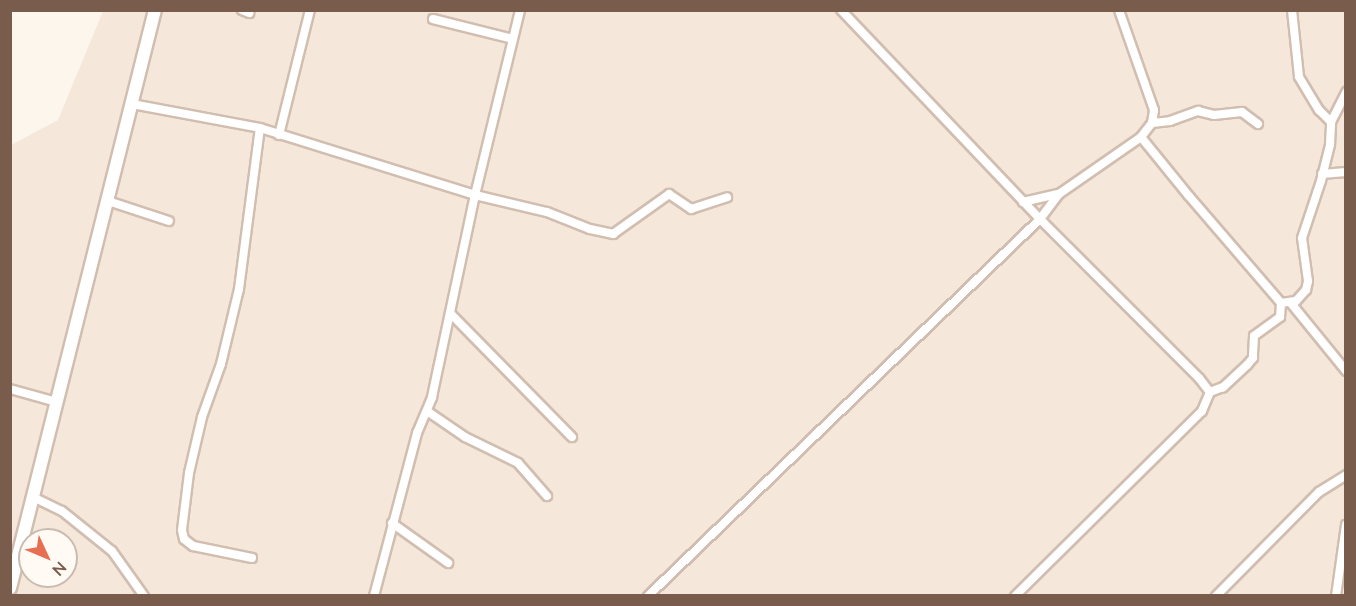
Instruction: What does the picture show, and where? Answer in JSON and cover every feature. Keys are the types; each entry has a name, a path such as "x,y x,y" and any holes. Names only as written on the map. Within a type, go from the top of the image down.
{"street":[{"path":"10,588 155,10"},
{"path":"279,135 310,10"},
{"path":"374,596 417,433 432,398 475,195 520,10"},
{"path":"841,10 1023,202 1199,378 1210,392"},
{"path":"648,596 1040,219 1059,194 1142,137 1152,123 1154,110 1119,10"},
{"path":"1292,10 1299,77 1319,110 1331,122"},
{"path":"433,19 513,39"},
{"path":"1015,596 1202,411 1210,392 1223,387 1247,365 1253,358 1254,336 1280,317 1286,302 1301,297 1308,281 1302,238 1330,144 1331,122 1346,92"},
{"path":"132,104 260,128 475,195 547,212 590,229 613,234 669,194 691,209 727,197"},
{"path":"1152,123 1170,121 1198,111 1214,115 1242,112 1258,124"},
{"path":"252,558 193,546 184,539 182,530 194,451 202,417 221,364 239,289 260,128"},
{"path":"1142,137 1189,196 1346,371"},
{"path":"1322,174 1346,172"},
{"path":"1023,202 1059,194"},
{"path":"108,201 169,221"},
{"path":"450,313 572,437"},
{"path":"10,389 57,402"},
{"path":"427,411 465,437 518,463 547,496"},
{"path":"1216,596 1319,492 1346,475"},
{"path":"33,497 62,511 112,551 144,596"},
{"path":"392,523 448,563"},
{"path":"1336,596 1346,525"}],"shaded area":[{"path":"103,11 1345,11 1345,595 11,596 11,145 58,120"}]}
